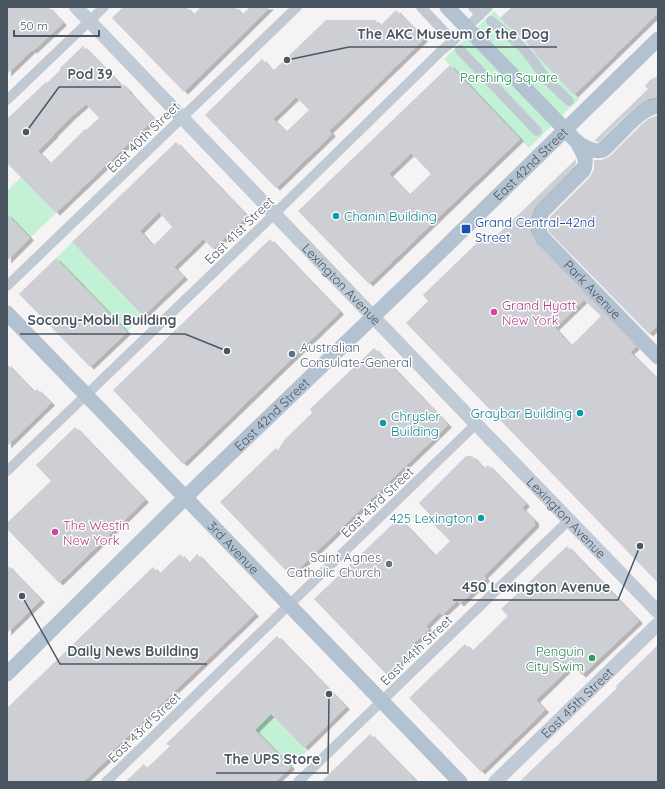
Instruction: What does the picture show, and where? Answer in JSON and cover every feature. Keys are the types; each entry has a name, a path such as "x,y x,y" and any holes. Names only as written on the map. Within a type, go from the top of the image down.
{"main road":[{"name":"Lexington Avenue","path":"76,7 658,612"},
{"name":"Park Avenue","path":"447,7 577,142 585,156 585,167 581,173 542,212 539,226 540,234 658,357"},
{"name":"East 42nd Street","path":"7,674 658,39"},
{"name":"Park Avenue","path":"577,142 593,151 603,150 642,113 652,107 658,106"},
{"name":"3rd Avenue","path":"7,313 460,782"},
{"name":"East 45th Street","path":"495,782 658,624"}],"street":[{"path":"7,100 104,7"},
{"name":"East 40th Street","path":"7,286 297,7"},
{"path":"421,7 453,41"},
{"path":"473,7 480,15"},
{"name":"East 41st Street","path":"7,471 488,7"},
{"path":"491,21 520,45 532,59 546,80 569,101"},
{"path":"460,50 537,131"},
{"name":"East 43rd Street","path":"106,782 290,606 476,424"},
{"name":"East 44th Street","path":"298,782 570,520"}],"green space":[{"name":"Pershing Square","path":"494,11 579,99 529,148 444,59"},
{"path":"21,177 56,213 30,238 7,214 7,191"},
{"path":"72,242 143,316 127,332 86,289 79,296 75,278 56,258"},
{"path":"271,714 307,751 291,767 255,730"}],"building":[{"path":"7,7 48,7 63,23 7,74"},
{"path":"123,7 186,7 193,15 201,7 235,7 242,15 250,7 270,7 184,92 112,18"},
{"path":"512,7 658,7 658,13 574,95 525,41 500,18"},
{"path":"396,10 424,39 329,131 332,134 276,188 205,115 262,59 270,68 271,67 274,70 326,20 375,20 380,26","holes":["296,97 309,110 286,132 273,119"]},
{"path":"83,46 120,84 121,83 129,91 154,119 56,213 7,163 7,119 46,82 47,83 60,70 60,68","holes":["86,104 99,118 86,130 85,129 50,164 38,151 72,116"]},
{"path":"450,65 520,139 369,284 298,211","holes":["411,153 431,174 409,195 389,174"]},
{"path":"658,76 658,97 648,99 638,105 599,142 594,141 648,89 645,86 650,80"},
{"path":"658,115 658,325 649,334 549,232 548,225 550,217 590,177 594,169 594,160 601,160 609,157 642,124 648,119"},
{"path":"176,142 247,216 213,249 203,239 174,267 184,277 143,316 72,242","holes":["159,212 172,227 153,246 140,231"]},
{"path":"576,159 575,166 534,208 530,221 531,233 536,243 636,347 630,352 658,380 658,583 406,323 428,301 423,295 483,237 489,243","holes":["584,300 601,316 571,346 555,328"]},
{"path":"7,214 30,238 7,261"},
{"path":"270,239 340,312 183,464 113,390"},
{"path":"56,258 127,332 90,367 19,294"},
{"path":"374,348 448,425 291,576 220,502 276,448 278,450 285,439 312,413 310,409"},
{"path":"7,364 34,392 37,389 51,403 7,446"},
{"path":"75,427 145,500 59,583 7,529 7,523 51,481 36,465"},
{"path":"466,456 472,456 484,469 488,465 526,504 522,508 535,521 535,525 484,576 486,579 460,604 457,601 442,615 440,612 426,626 429,629 414,643 417,646 387,675 314,599 399,518 435,556 450,541 430,521 430,515 419,503"},
{"path":"567,546 639,621 582,675 572,665 536,700 545,710 481,772 409,698 465,644 472,651 508,616 501,609"},
{"path":"180,554 189,563 197,554 255,614 110,753 112,755 83,782 7,782 7,708 153,567 159,574"},
{"path":"7,565 41,600 7,633"},
{"path":"277,636 346,707 304,748 271,714 255,730 291,767 275,782 125,782 144,764 147,768 170,746 166,744"},
{"path":"658,645 658,782 519,782 617,688 616,686"},
{"path":"370,734 417,782 321,782"}],"place":[{"name":"The AKC Museum of the Dog","path":"287,60"},
{"name":"Pod 39","path":"26,132"},
{"name":"Chanin Building","path":"336,216"},
{"name":"Grand Central–42nd Street","path":"466,229"},
{"name":"Grand Hyatt New York","path":"494,312"},
{"name":"Socony-Mobil Building","path":"227,351"},
{"name":"Australian Consulate-General","path":"292,354"},
{"name":"Graybar Building","path":"580,413"},
{"name":"Chrysler Building","path":"383,423"},
{"name":"425 Lexington","path":"481,518"},
{"name":"The Westin New York","path":"55,532"},
{"name":"450 Lexington Avenue","path":"640,546"},
{"name":"Saint Agnes Catholic Church","path":"389,564"},
{"name":"Daily News Building","path":"22,596"},
{"name":"Penguin City Swim","path":"592,658"},
{"name":"The UPS Store","path":"329,694"}]}
